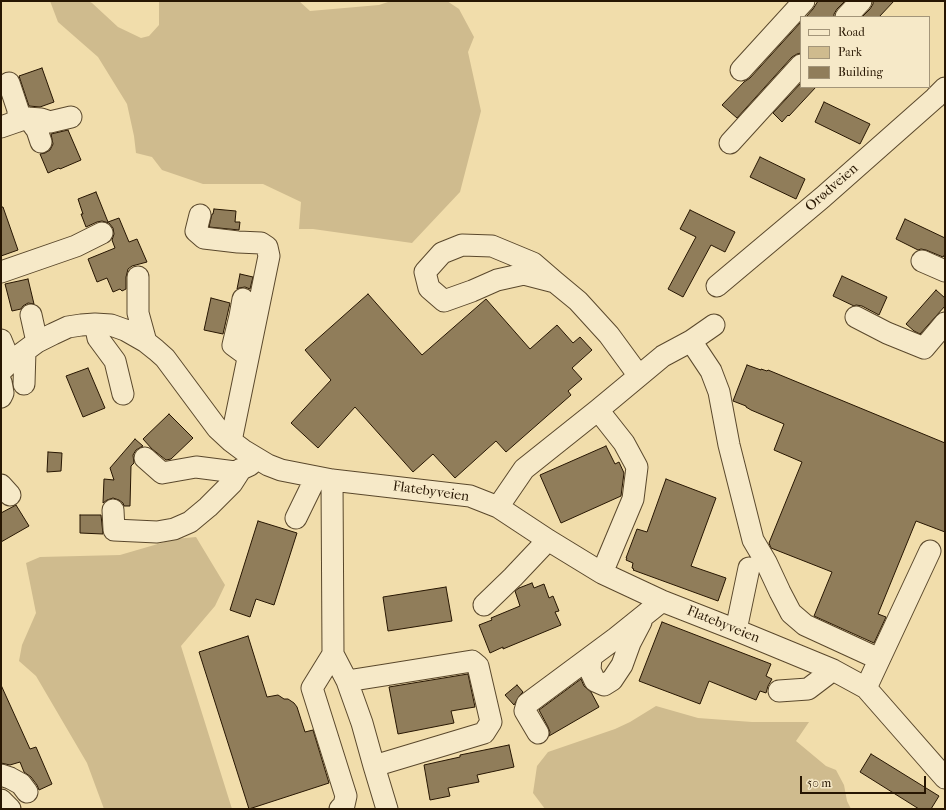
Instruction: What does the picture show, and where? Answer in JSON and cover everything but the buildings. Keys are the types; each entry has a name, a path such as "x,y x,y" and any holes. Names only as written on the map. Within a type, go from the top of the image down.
{"street":[{"path":"741,70 804,1"},
{"path":"847,16 861,1"},
{"path":"730,143 800,66"},
{"path":"9,83 18,110 16,122"},
{"name":"Orødveien","path":"717,286 823,197 945,88"},
{"path":"16,122 41,119 50,122 71,117"},
{"path":"16,122 37,130 41,142"},
{"path":"200,215 196,231 204,238 260,243 266,247 269,256 230,441"},
{"path":"1,272 76,246 102,233"},
{"path":"555,282 524,274 497,280 444,301 428,288 426,272 442,253 462,245 492,246 533,263 578,301 609,335 639,376"},
{"path":"922,261 945,271"},
{"path":"138,277 138,313 146,342"},
{"path":"243,299 233,345 248,356"},
{"path":"24,384 18,357 32,315"},
{"path":"856,318 886,333 924,348 945,323"},
{"path":"95,324 98,338 115,361 123,394"},
{"name":"Flatebyveien","path":"18,357 53,334 81,325 112,325 131,333 146,342 165,358 217,428 230,441 260,460 281,470 324,479 470,496 498,507 602,573 662,601 833,670 866,688 945,778"},
{"path":"498,507 524,468 598,410 663,356 691,341 714,325"},
{"path":"1,340 18,357"},
{"path":"691,341 711,371 719,392 729,445 753,540 766,562 791,612 805,625 879,659"},
{"path":"1,382 3,393 1,397"},
{"path":"598,410 624,443 637,467 633,499 602,573"},
{"path":"145,458 162,473 196,467 236,472 260,460"},
{"path":"113,510 114,530 157,532 174,529 190,522 208,507 232,483 241,469"},
{"path":"296,518 324,479"},
{"path":"324,479 333,654 347,681 362,723 387,809"},
{"path":"484,605 514,577 548,540"},
{"path":"866,688 930,551"},
{"path":"736,630 749,568"},
{"path":"538,733 525,711 528,704 662,601"},
{"path":"590,657 590,670 595,681 604,685 612,680 622,665 630,643 644,616"},
{"path":"333,654 312,688 346,796 344,805 340,809"},
{"path":"347,681 472,661 478,666 491,722 484,733 374,766"},
{"path":"779,691 808,689 833,670"},
{"path":"1,775 21,784 27,792"},
{"path":"1,800 10,809"}],"green space":[{"path":"50,1 88,1 118,27 141,38 149,36 159,25 159,1 299,1 310,11 379,5 391,1 447,1 459,9 474,37 468,52 481,111 460,192 412,243 313,229 299,229 301,202 263,184 203,184 162,170 152,157 136,153 127,104 98,57 58,22"},
{"path":"196,537 225,585 215,606 181,646 232,809 104,809 87,763 36,676 19,661 22,645 36,613 26,563 40,557 120,555 175,539"},
{"path":"656,706 698,718 752,722 809,722 796,741 826,766 836,770 844,785 847,801 851,809 545,809 533,793 537,766 548,752 615,729 630,722"}]}
